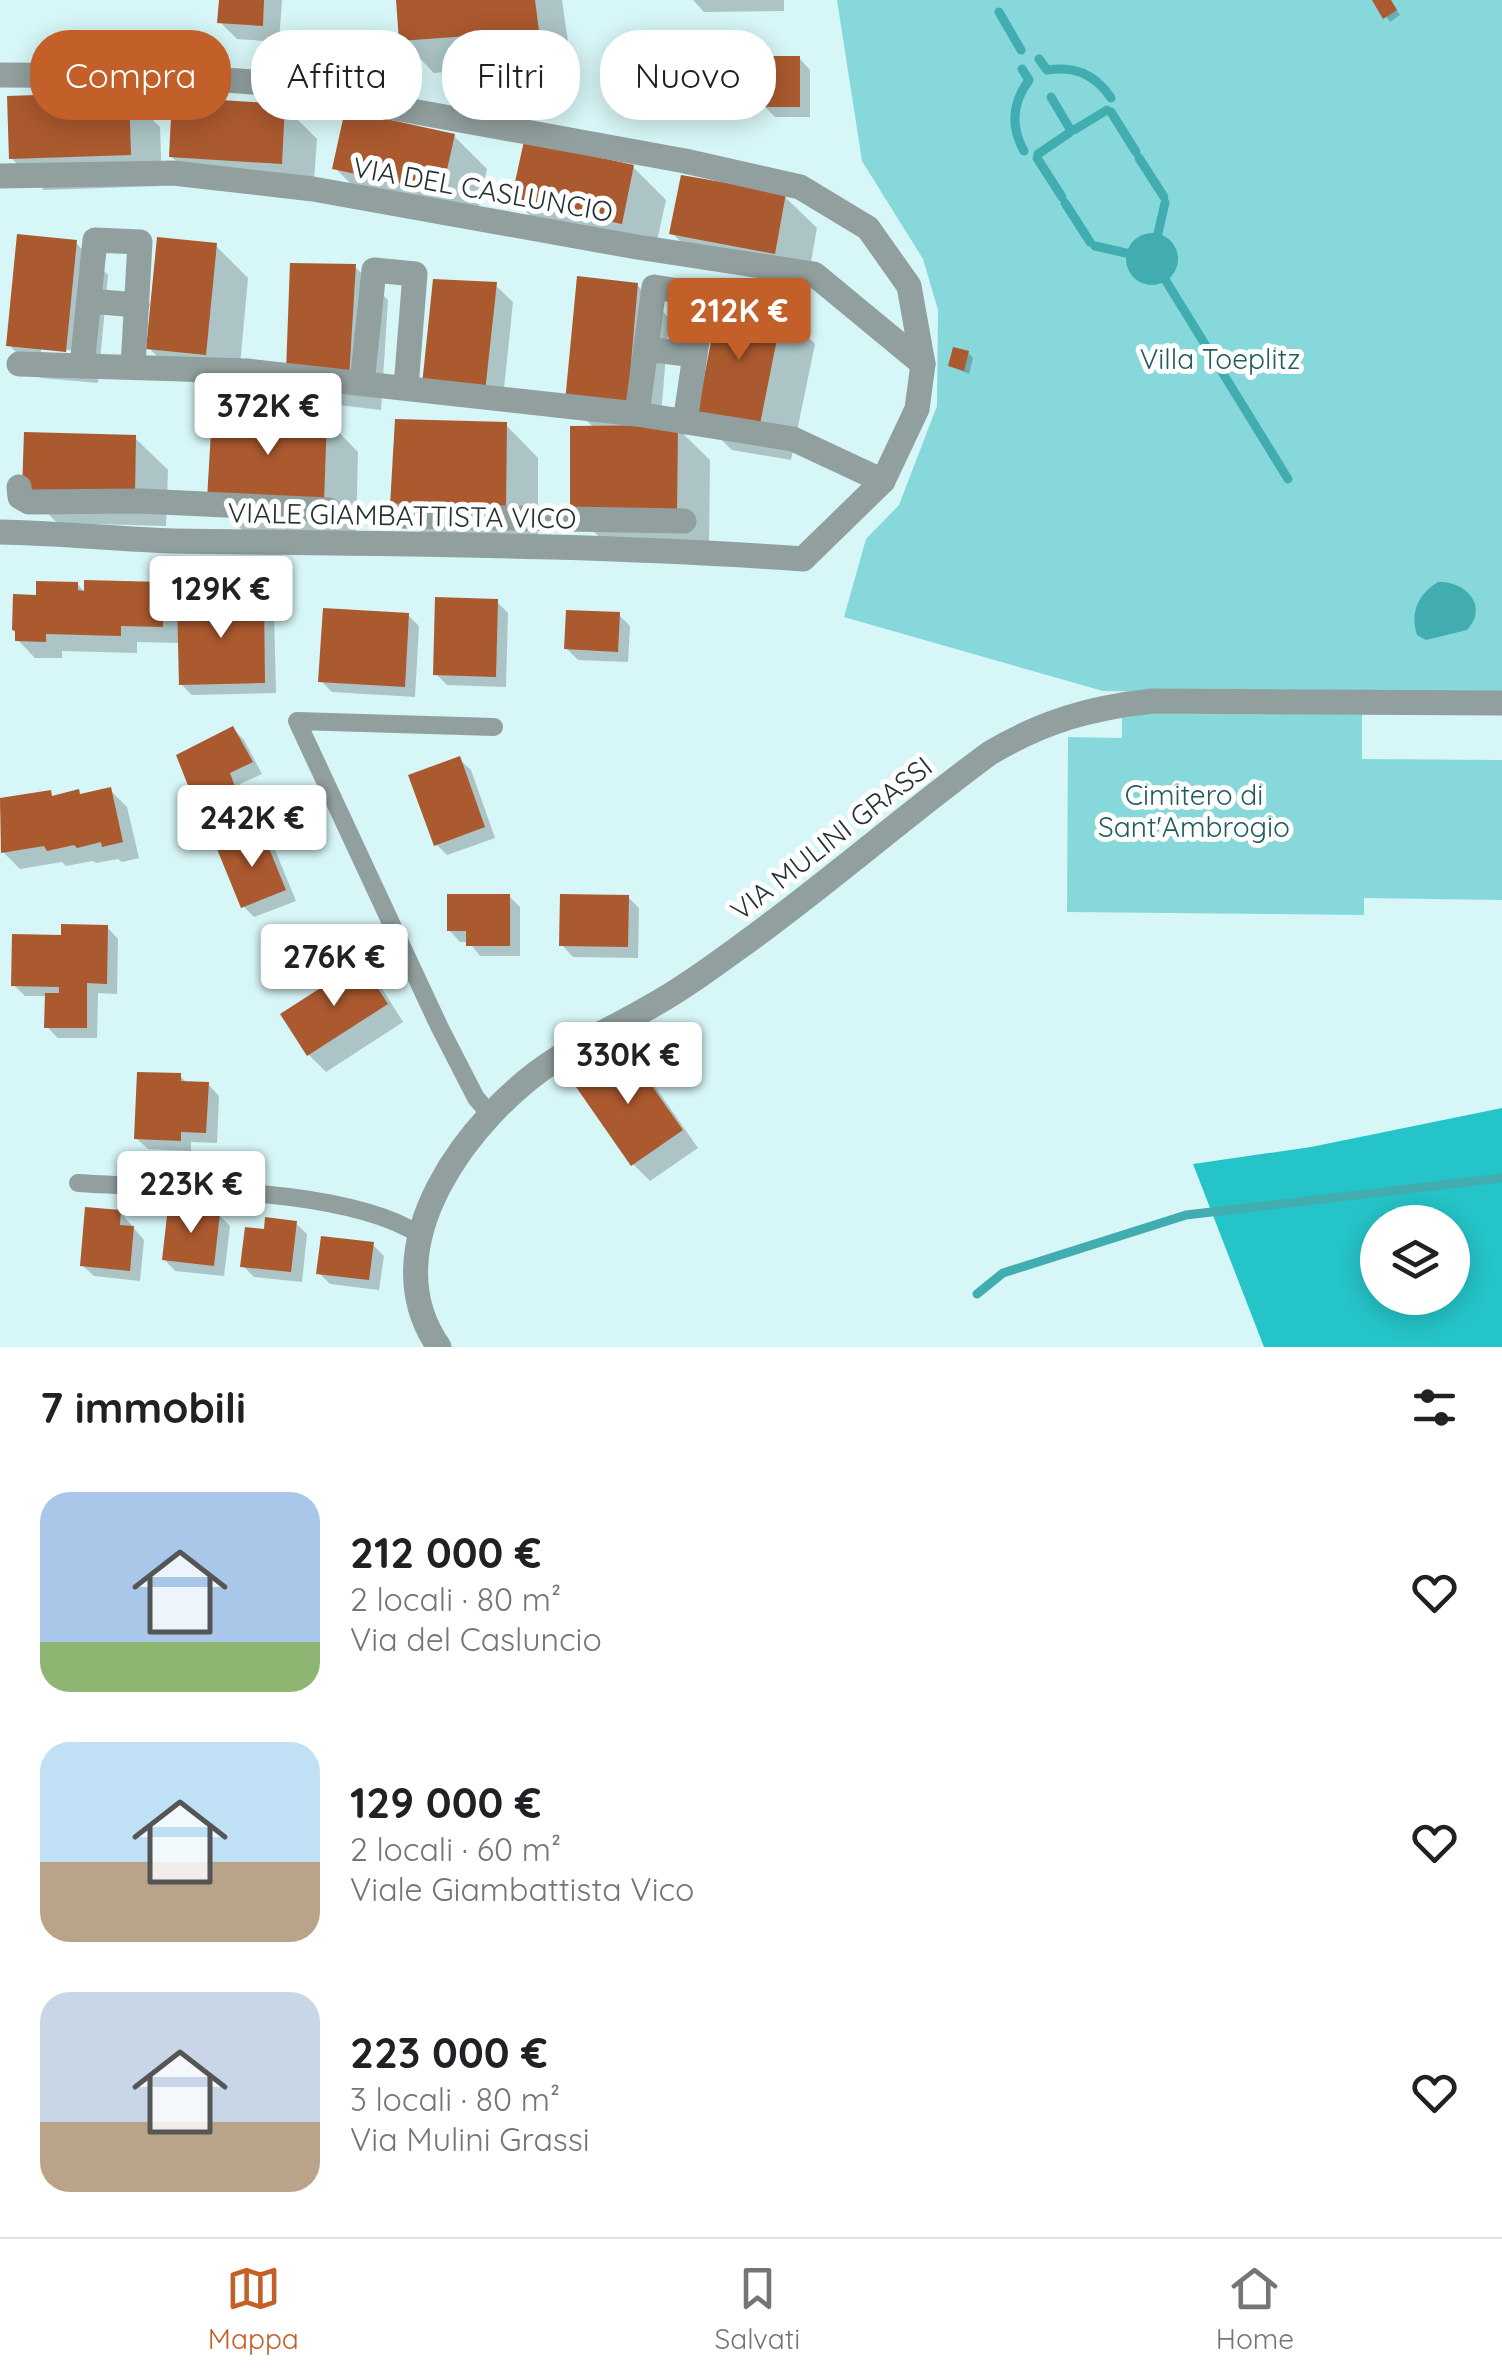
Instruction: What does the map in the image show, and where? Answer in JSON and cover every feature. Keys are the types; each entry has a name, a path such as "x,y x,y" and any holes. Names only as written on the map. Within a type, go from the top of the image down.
{"street":[{"path":"0,76 168,76 253,82 685,161 800,188 868,228 909,286 923,364 917,410 883,480 793,439 637,414 240,371 19,364"},
{"name":"VIA DEL CASLUNCIO","path":"0,176 173,173 312,190 814,274 923,364"},
{"path":"82,366 94,240 140,242 133,367"},
{"path":"362,383 374,270 401,272 415,274 406,387"},
{"path":"637,414 654,287 704,295 686,422"},
{"path":"89,301 136,305"},
{"path":"368,326 410,330"},
{"path":"646,349 695,355"},
{"name":"VIALE GIAMBATTISTA VICO","path":"0,532 172,540 667,550 804,559 883,480"},
{"path":"19,488 20,498 29,502 172,497 328,510"},
{"path":"172,497 172,540"},
{"path":"398,516 536,508 684,521"},
{"path":"535,548 536,508"},
{"name":"VIA MULINI GRASSI","path":"439,1347 420,1311 414,1276 418,1234 461,1151 490,1114 554,1060 650,1008 710,968 952,781 1029,730 1104,706 1152,700 1502,704"}],"lane":[{"path":"490,1114 476,1098 424,996 297,722 494,727"},
{"path":"78,1183 320,1203 384,1216 418,1234"}],"green space":[{"name":"Villa Toeplitz","path":"837,0 1502,0 1502,697 1103,691 844,617 866,539 899,505 937,406 938,310 923,259 862,161"},
{"name":"Cimitero di Sant'Ambrogio","path":"1122,708 1362,710 1362,759 1502,760 1502,900 1364,898 1364,915 1067,912 1068,737 1122,738"}],"shaded area":[{"path":"1152,233 1171,240 1178,259 1171,278 1152,285 1133,278 1126,259 1133,240"},
{"path":"1438,582 1465,590 1476,612 1467,630 1426,640 1417,635 1415,612 1420,599"},
{"path":"1502,1108 1502,1347 1264,1347 1193,1164 1311,1147"}],"building":[{"path":"219,0 264,0 263,26 217,23"},
{"path":"396,0 535,0 539,30 442,30 442,38 422,39 422,30 398,30"},
{"path":"1372,0 1391,0 1397,10 1383,19"},
{"path":"776,56 800,56 800,107 776,107"},
{"path":"30,95 30,120 130,120 131,155 9,159 7,96"},
{"path":"231,101 251,102 251,120 284,120 282,164 169,157 171,120 231,120"},
{"path":"343,120 391,120 455,134 442,192 332,169"},
{"path":"524,141 634,165 622,224 511,200"},
{"path":"681,175 786,193 775,254 669,234"},
{"path":"17,234 77,240 66,352 6,346"},
{"path":"157,237 217,243 206,355 146,349"},
{"path":"290,263 356,264 349,378 286,371"},
{"path":"577,276 638,283 627,409 565,402"},
{"path":"433,279 497,282 485,392 422,385"},
{"path":"720,296 783,309 759,429 696,418"},
{"path":"953,347 969,351 964,371 948,366"},
{"path":"212,415 327,416 324,503 207,499"},
{"path":"395,419 507,422 506,511 390,506"},
{"path":"678,425 677,513 570,511 570,426"},
{"path":"24,432 136,435 135,494 22,491"},
{"path":"84,580 164,582 163,627 121,626 121,636 46,634 46,642 15,641 13,594 36,595 36,581 78,582 78,590 84,591"},
{"path":"435,597 498,599 496,677 433,675"},
{"path":"264,598 265,683 179,685 177,600"},
{"path":"323,608 409,613 405,687 318,682"},
{"path":"566,610 620,612 618,652 564,649"},
{"path":"233,726 253,762 230,773 238,795 198,811 176,755"},
{"path":"460,756 485,827 434,846 408,775"},
{"path":"111,787 123,842 47,851 44,846 1,853 0,798 51,790 52,796 79,789 80,794"},
{"path":"262,831 286,890 241,908 217,849"},
{"path":"447,894 510,894 510,946 466,946 466,931 447,931"},
{"path":"560,894 629,895 628,947 559,946"},
{"path":"61,924 108,925 107,984 87,983 87,1028 44,1028 45,993 59,993 59,987 11,986 12,934 61,935"},
{"path":"361,962 388,1004 307,1056 280,1014"},
{"path":"625,1048 683,1130 631,1166 574,1084"},
{"path":"137,1072 181,1073 181,1081 209,1082 206,1133 181,1132 181,1141 134,1139"},
{"path":"85,1207 121,1210 120,1225 134,1226 130,1271 80,1266"},
{"path":"168,1207 220,1213 214,1266 162,1260"},
{"path":"265,1217 297,1221 291,1272 240,1267 245,1227 264,1229"},
{"path":"321,1236 374,1242 369,1280 316,1274"}],"waterway":[{"path":"999,12 1021,50"},
{"path":"1039,59 1047,70 1067,69 1091,78 1111,98"},
{"path":"1022,69 1029,80 1016,106 1015,124 1024,151"},
{"path":"1051,97 1070,129"},
{"path":"1074,130 1107,110"},
{"path":"1111,112 1136,152"},
{"path":"1038,154 1069,133"},
{"path":"1037,158 1062,197"},
{"path":"1139,158 1164,197"},
{"path":"1065,203 1090,242"},
{"path":"1158,233 1165,203"},
{"path":"1095,246 1126,253"},
{"path":"1166,281 1288,479"},
{"path":"977,1294 1003,1273 1186,1215 1502,1178"}]}
